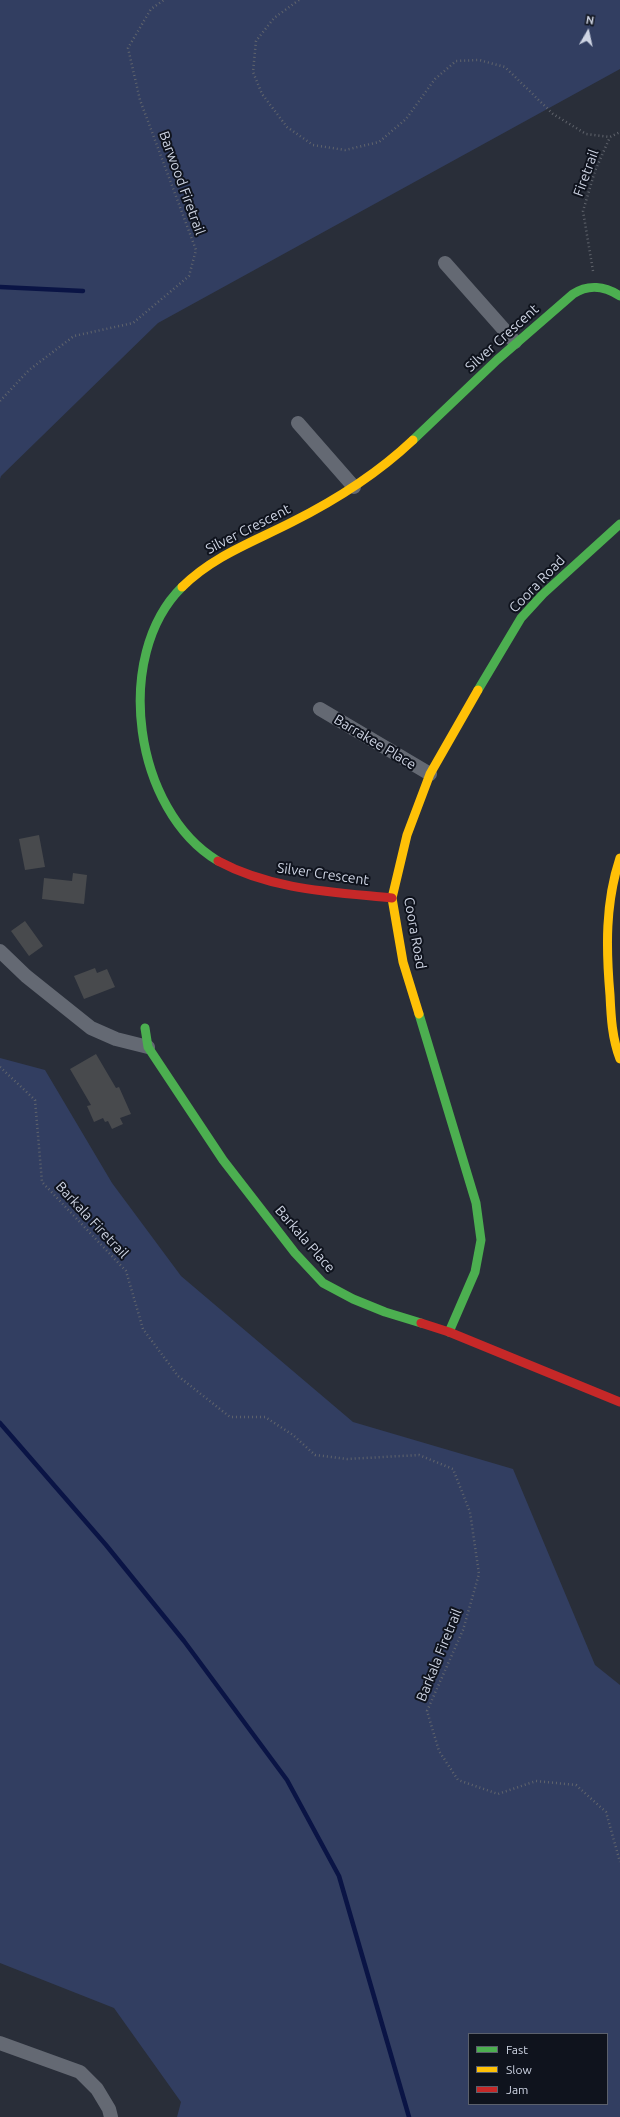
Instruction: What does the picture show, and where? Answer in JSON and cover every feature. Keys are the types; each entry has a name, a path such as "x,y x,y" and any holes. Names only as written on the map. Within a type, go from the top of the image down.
{"street":[{"path":"445,263 515,342"},
{"path":"595,287 614,292 620,296"},
{"name":"Silver Crescent","path":"392,898 288,886 246,874 204,851 174,819 154,781 143,740 139,694 145,653 166,608 188,578 227,552 309,514 354,487 403,450 515,342 580,290 595,287"},
{"path":"298,424 354,487"},
{"name":"Coora Road","path":"449,1332 475,1272 481,1240 476,1203 403,962 392,898 407,835 430,774 505,642 521,618 543,594 620,524"},
{"name":"Barrakee Place","path":"320,709 430,774"},
{"path":"620,858 610,894 607,941 611,1016 620,1059"},
{"path":"0,951 26,976 91,1028 116,1039 148,1047"},
{"name":"Barkala Place","path":"145,1028 148,1047 223,1160 295,1253 323,1283 353,1299 385,1312 449,1332 620,1402"},
{"path":"0,2043 80,2072 98,2089 109,2109 111,2117"}],"path":[{"name":"Barwood Firetrail","path":"0,401 29,370 74,336 133,323 189,276 196,250 140,100 128,48 151,9 164,0"},
{"path":"299,0 274,18 256,41 253,72 262,94 287,127 312,145 345,150 379,142 406,118 434,79 456,62 479,60 505,67 553,114 586,134 610,138 620,132"},
{"name":"Firetrail","path":"595,287 593,264 583,211 595,171 610,138"},
{"name":"Barkala Firetrail","path":"0,1067 35,1100 42,1182 126,1271 143,1329 178,1376 230,1417 265,1417 293,1434 315,1455 347,1459 419,1455 453,1469 470,1512 479,1574 463,1630 427,1711 439,1751 458,1780 498,1794 536,1781 576,1785 606,1812 620,1862"}],"shaded area":[{"path":"0,0 620,0 620,69 158,323 1,476 0,479"},
{"path":"0,1058 45,1070 112,1183 181,1276 353,1422 513,1469 595,1665 620,1685 620,2117 177,2117 181,2102 114,2008 0,1963"}],"building":[{"path":"39,835 45,867 25,870 19,839"},
{"path":"73,873 87,875 84,904 42,899 44,878 72,881"},
{"path":"25,921 43,946 29,956 11,931"},
{"path":"95,968 97,973 107,969 115,987 84,999 74,976"},
{"path":"96,1054 116,1088 119,1087 131,1114 120,1118 123,1124 112,1129 108,1121 105,1122 103,1118 94,1122 87,1106 91,1105 70,1069"}],"waterway":[{"path":"0,287 83,291"},
{"path":"0,1423 106,1545 184,1641 287,1780 339,1876 409,2117"}],"traffic: fast":[{"path":"413,440 497,360 573,294 585,289 602,288 620,296"},
{"path":"478,690 521,618 543,594 620,524"},
{"path":"182,587 160,617 146,652 140,691 142,731 151,771 167,807 189,838 218,861"},
{"path":"419,1014 476,1203 481,1240 475,1272 449,1332"},
{"path":"145,1028 148,1047 223,1160 295,1253 323,1283 353,1299 385,1312 421,1323"}],"traffic: slow":[{"path":"182,587 194,576 220,558 308,514 356,486 413,440"},
{"path":"419,1014 403,962 392,898 407,835 430,774 478,690"},
{"path":"620,858 615,875 609,909 607,943 611,1019 615,1043 620,1059"}],"traffic: jam":[{"path":"218,861 239,871 281,884 325,891 392,898"},
{"path":"421,1323 449,1332 620,1402"}]}
